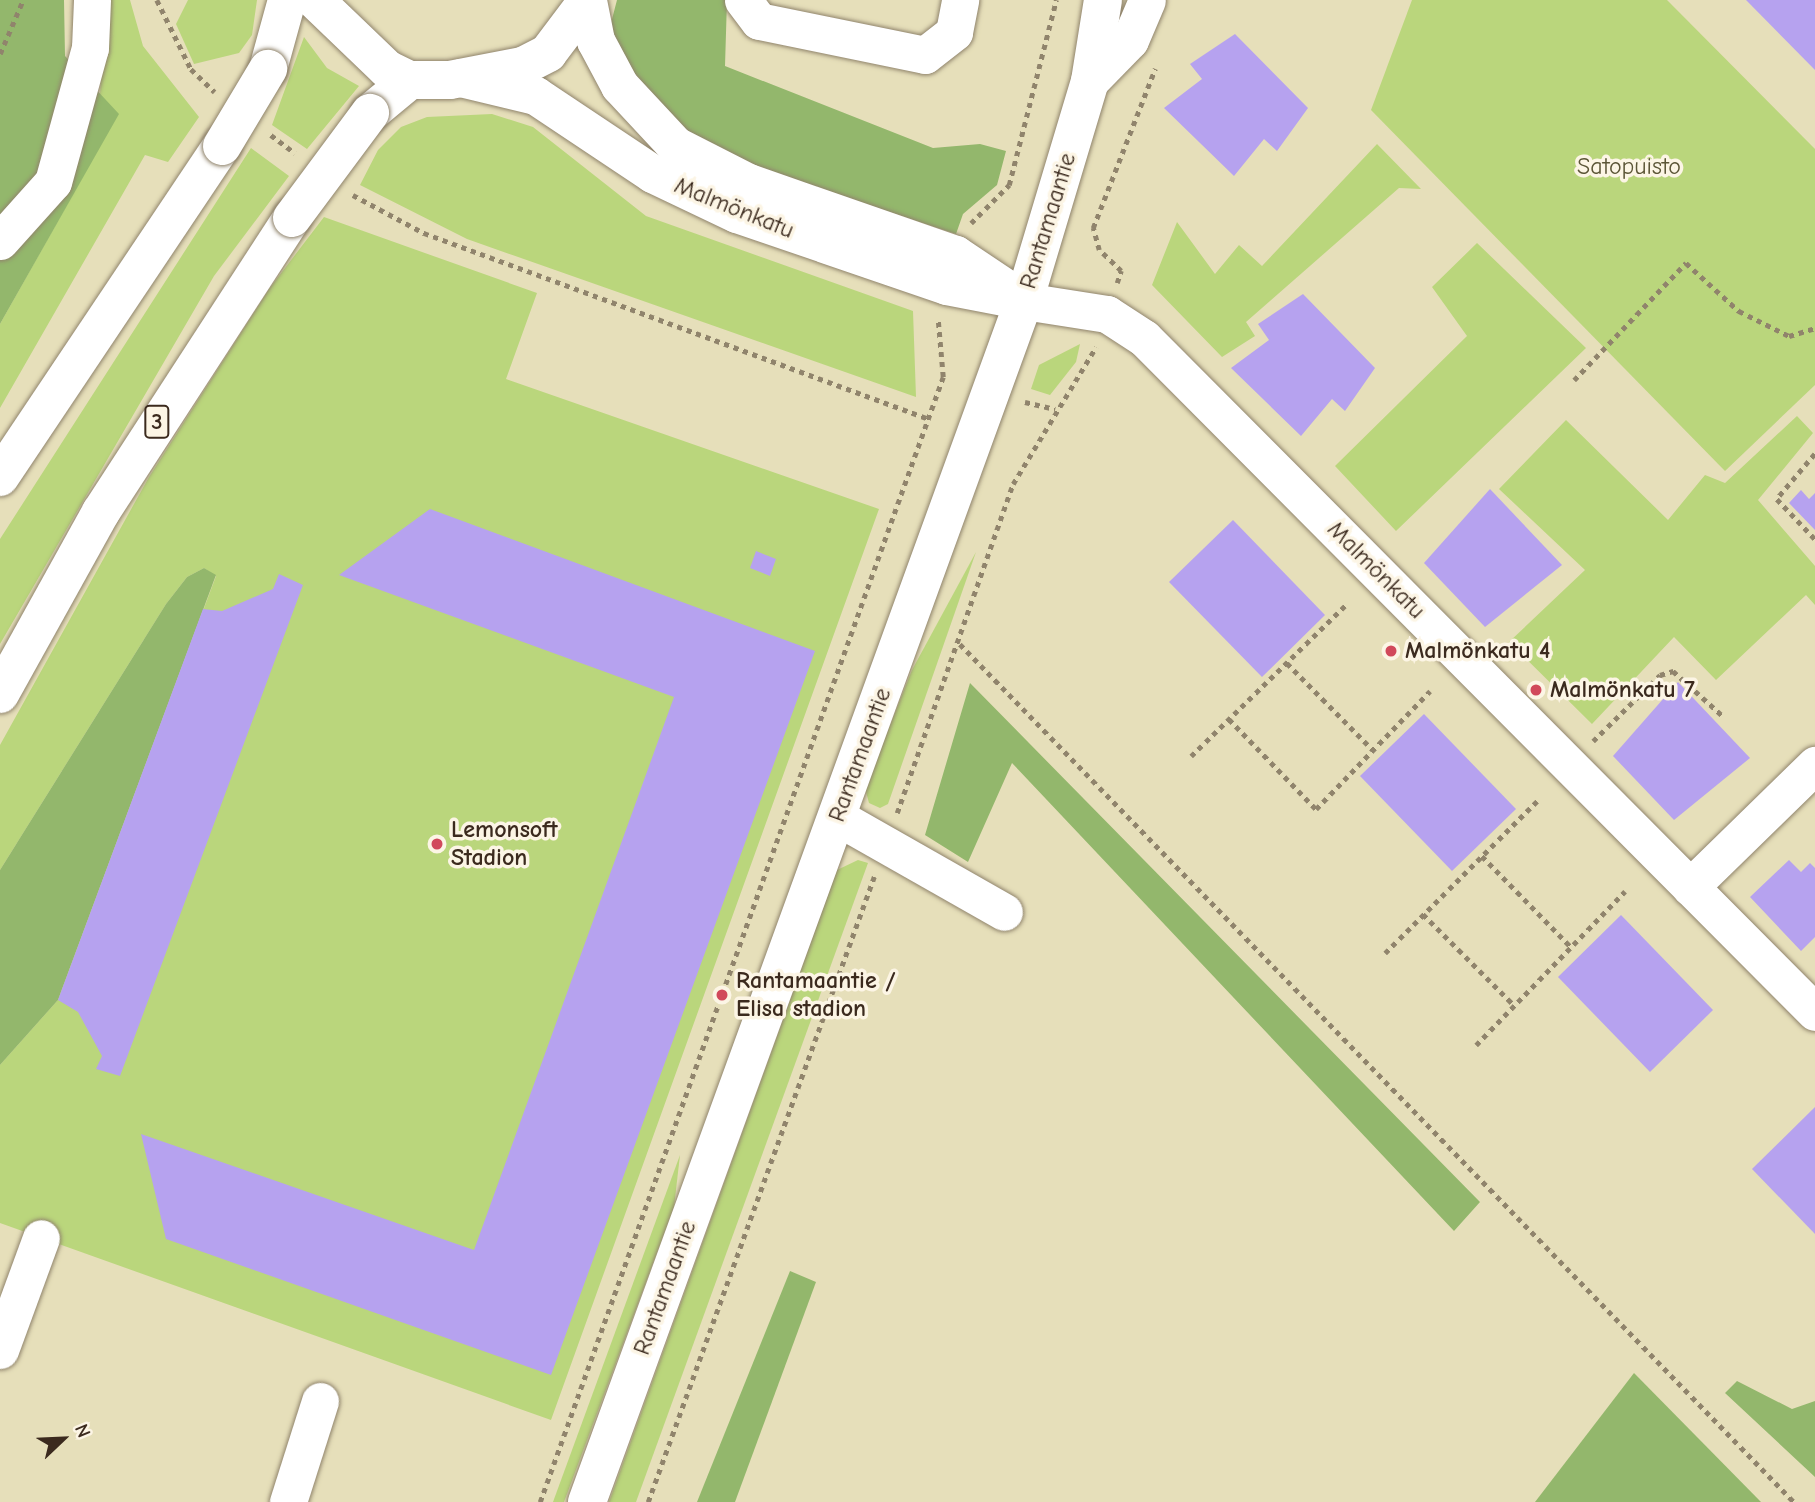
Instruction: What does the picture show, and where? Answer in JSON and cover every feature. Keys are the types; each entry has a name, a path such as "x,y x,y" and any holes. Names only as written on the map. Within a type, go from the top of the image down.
{"main road":[{"path":"0,477 222,146 268,69 287,0"},
{"path":"315,0 362,49 410,80 461,78 523,66 548,52 588,1"},
{"name":"Rantamaantie","path":"587,1502 1024,301 1090,80 1104,0"},
{"name":"Malmönkatu","path":"588,1 596,41 620,86 676,146 749,183 1024,301"},
{"name":"Malmönkatu","path":"461,78 536,96 685,192 952,270"},
{"name":"3","path":"0,694 108,500 292,218 370,113 410,80"}],"street":[{"path":"0,240 53,182 90,48 92,0"},
{"path":"743,0 759,21 925,55 954,32 960,0"},
{"path":"1090,80 1130,40 1147,0"},
{"name":"Malmönkatu","path":"1024,301 1107,314 1144,338 1815,1012"},
{"path":"1690,887 1815,765"},
{"path":"837,817 887,841 1004,912"},
{"path":"0,1350 41,1238"},
{"path":"288,1502 320,1401"}],"path":[{"path":"0,54 23,0"},
{"path":"157,0 191,69 222,99"},
{"path":"540,1502 929,419 943,377 937,325 952,270 975,216 1009,186 1056,0"},
{"path":"648,1502 960,644 1013,484 1093,354 1121,271 1099,250 1093,228 1157,63"},
{"path":"264,130 302,158"},
{"path":"345,190 424,233 929,419"},
{"path":"1574,380 1686,263 1739,311 1789,336 1815,328"},
{"path":"1815,454 1777,499 1815,539"},
{"path":"1191,756 1346,605"},
{"path":"960,644 1794,1502"},
{"path":"1287,663 1373,750"},
{"path":"1590,744 1660,675 1672,671 1723,716"},
{"path":"1229,719 1316,809 1430,691"},
{"path":"1385,953 1537,801"},
{"path":"1482,856 1571,947"},
{"path":"1476,1045 1625,891"},
{"path":"1423,914 1514,1005"}],"green space":[{"path":"0,0 64,0 65,56 119,114 0,324"},
{"path":"105,0 130,0 143,46 199,117 168,162 145,155 0,408 0,324 118,114 100,95"},
{"path":"188,0 257,0 252,35 239,53 194,64 176,24"},
{"path":"617,0 727,0 725,66 933,148 980,144 1006,151 997,185 963,214 956,234 708,152 655,108 616,49 611,23"},
{"name":"Satopuisto","path":"1412,0 1667,0 1815,149 1815,385 1725,471 1371,110"},
{"path":"304,37 327,68 359,86 307,149 272,125"},
{"path":"492,114 533,127 646,216 913,311 916,397 467,239 360,185 378,150 401,127 427,117"},
{"path":"1377,144 1421,189 1399,188 1246,322 1255,336 1222,357 1152,285 1177,222 1215,274 1239,245 1262,266"},
{"path":"251,148 289,176 214,276 0,644 0,539"},
{"name":"Lemonsoft Stadion","path":"324,217 537,293 506,379 879,509 551,1420 0,1223 0,1065 58,1000 216,576 204,568 187,577 166,604 0,870 0,745 149,477 269,289"},
{"path":"1477,243 1586,348 1396,531 1335,466 1467,336 1432,287"},
{"path":"1080,344 1076,362 1050,395 1031,389 1039,365"},
{"path":"1797,416 1813,433 1758,500 1815,566 1815,605 1806,595 1716,680 1674,637 1592,724 1509,642 1585,570 1499,489 1566,420 1668,520 1705,475 1725,483"},
{"path":"976,552 888,804 880,808 869,803 865,788 912,670"},
{"path":"204,568 216,575 58,1000 0,1065 0,870 166,604 187,577"},
{"path":"970,683 1480,1202 1454,1231 1012,763 968,862 925,835"},
{"path":"858,860 868,863 636,1502 609,1502 837,870"},
{"path":"680,1155 674,1207 564,1502 553,1502"},
{"path":"790,1271 816,1282 735,1502 697,1502"},
{"path":"1634,1373 1761,1502 1535,1502"},
{"path":"1737,1381 1792,1409 1815,1401 1815,1477 1725,1393"}],"building":[{"path":"1746,0 1815,0 1815,70"},
{"path":"1235,34 1308,108 1277,151 1264,139 1234,176 1164,108 1202,79 1190,64"},
{"path":"1303,294 1375,368 1345,411 1332,399 1301,436 1231,368 1269,340 1258,324"},
{"path":"1490,489 1562,565 1485,627 1424,563"},
{"path":"1801,490 1809,499 1815,493 1815,530 1789,503"},
{"path":"430,509 815,651 551,1375 166,1239 141,1134 474,1250 674,697 339,575"},
{"path":"1233,520 1325,615 1262,677 1169,582"},
{"path":"756,551 776,559 770,576 750,568"},
{"path":"279,574 303,585 120,1076 96,1069 102,1056 78,1012 58,1000 203,609 222,611 273,589"},
{"path":"1678,682 1750,758 1674,820 1613,756"},
{"path":"1424,714 1516,809 1452,871 1360,776"},
{"path":"1789,860 1801,872 1810,863 1815,868 1815,937 1801,951 1750,897"},
{"path":"1621,915 1713,1010 1650,1072 1558,977"},
{"path":"1815,1107 1815,1234 1752,1169"}],"place":[{"name":"Malmönkatu 4","path":"1391,651"},
{"name":"Malmönkatu 7","path":"1536,690"},
{"name":"Lemonsoft Stadion","path":"437,844"},
{"name":"Rantamaantie / Elisa stadion","path":"722,995"}]}
